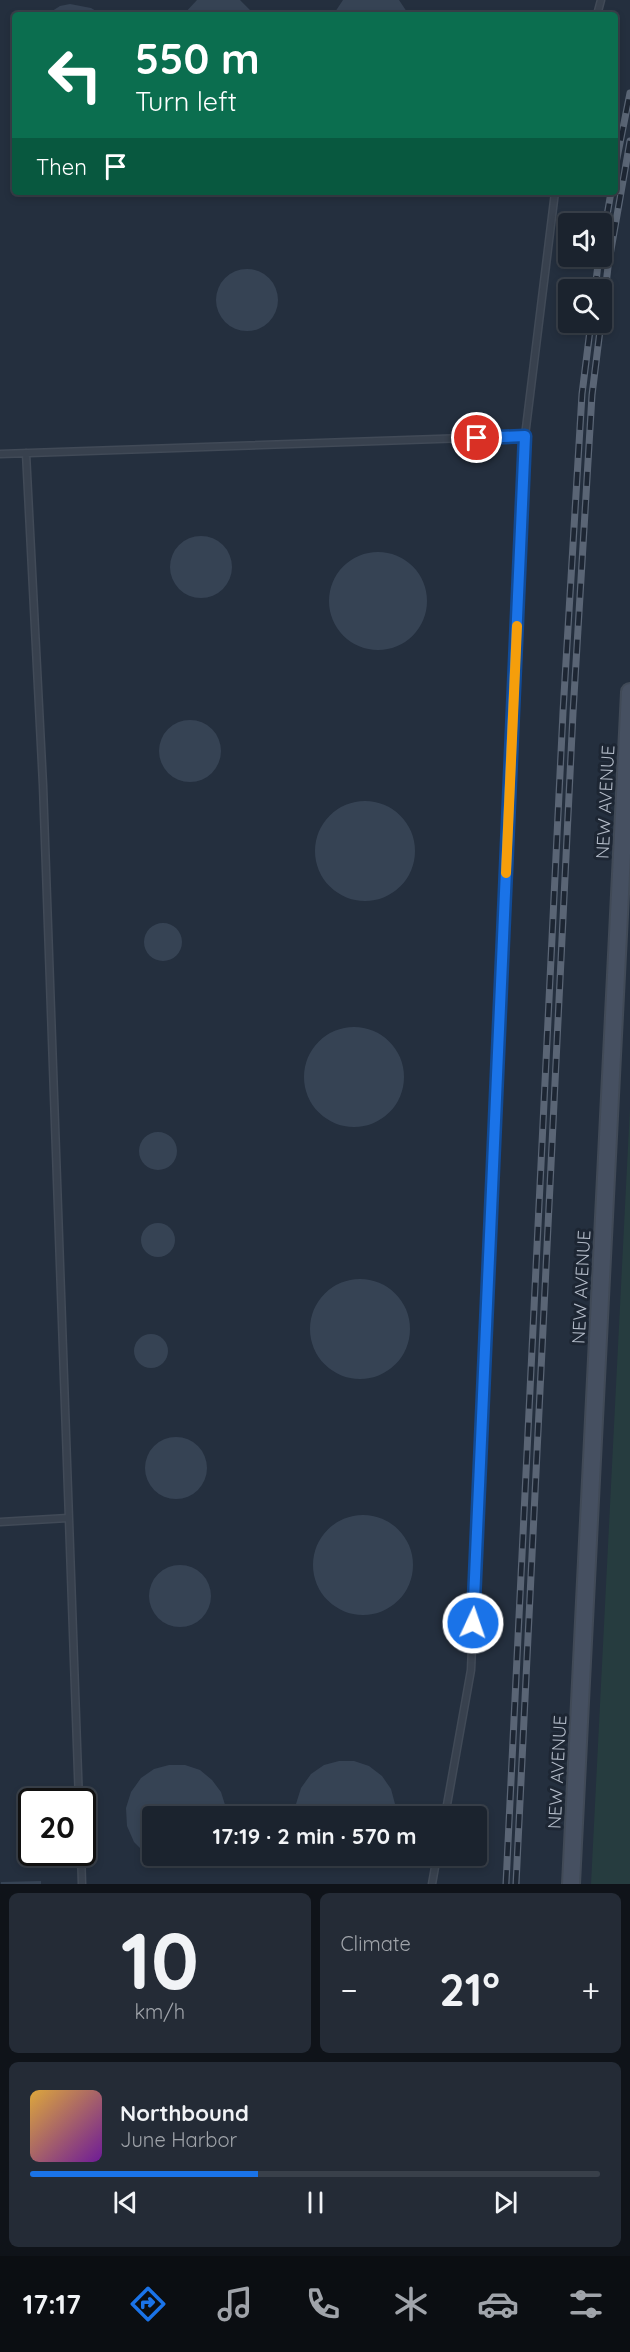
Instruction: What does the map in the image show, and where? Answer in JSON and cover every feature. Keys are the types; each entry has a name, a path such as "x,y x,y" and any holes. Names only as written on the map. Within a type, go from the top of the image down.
{"main road":[{"name":"NEW AVENUE","path":"571,1884 630,692"}],"lane":[{"path":"446,1806 471,1670 525,436 555,195"},
{"path":"0,454 525,436"},
{"path":"26,453 43,785 78,1788"},
{"path":"0,1522 68,1518"},
{"path":"81,1866 82,1884"},
{"path":"432,1884 435,1866"}],"green space":[{"path":"630,1107 630,1884 591,1884"}],"building":[{"path":"197,0 240,0 252,12 186,12"},
{"path":"343,0 399,0 407,12 335,12"},
{"path":"70,4 91,8 98,12 51,12 60,6"},
{"path":"247,269 259,271 269,278 276,288 278,300 276,312 269,322 259,329 247,331 235,329 225,322 218,312 216,300 218,288 225,278 235,271"},
{"path":"201,536 213,538 223,545 230,555 232,567 230,579 223,589 213,596 201,598 189,596 179,589 172,579 170,567 172,555 179,545 189,538"},
{"path":"378,552 397,555 413,566 424,582 427,601 424,620 413,636 397,647 378,650 359,647 343,636 332,620 329,601 332,582 343,566 359,555"},
{"path":"190,720 202,722 212,729 219,739 221,751 219,763 212,773 202,780 190,782 178,780 168,773 161,763 159,751 161,739 168,729 178,722"},
{"path":"365,801 384,805 400,816 411,832 415,851 411,870 400,886 384,897 365,901 346,897 330,886 319,870 315,851 319,832 330,816 346,805"},
{"path":"163,923 170,924 176,929 181,935 181,949 176,955 170,960 163,961 156,960 150,955 145,949 144,942 145,935 150,929 156,924"},
{"path":"354,1027 373,1031 389,1042 400,1058 404,1077 400,1096 389,1112 373,1123 354,1127 335,1123 319,1112 308,1096 304,1077 308,1058 319,1042 335,1031"},
{"path":"158,1132 165,1133 171,1138 176,1144 176,1158 171,1164 165,1169 158,1170 151,1169 145,1164 140,1158 139,1151 140,1144 145,1138 151,1133"},
{"path":"158,1223 170,1228 175,1240 170,1252 158,1257 146,1252 141,1240 146,1228"},
{"path":"360,1279 379,1283 395,1294 406,1310 410,1329 406,1348 395,1364 379,1375 360,1379 341,1375 325,1364 314,1348 310,1329 314,1310 325,1294 341,1283"},
{"path":"151,1334 163,1339 168,1351 163,1363 151,1368 139,1363 134,1351 139,1339"},
{"path":"176,1437 188,1439 198,1446 205,1456 207,1468 205,1480 198,1490 188,1497 176,1499 164,1497 154,1490 147,1480 145,1468 147,1456 154,1446 164,1439"},
{"path":"363,1515 382,1519 398,1530 409,1546 413,1565 409,1584 398,1600 382,1611 363,1615 344,1611 328,1600 317,1584 313,1565 317,1546 328,1530 344,1519"},
{"path":"180,1565 192,1567 202,1574 209,1584 211,1596 209,1608 202,1618 192,1625 180,1627 168,1625 158,1618 151,1608 149,1596 151,1584 158,1574 168,1567"},
{"path":"339,1761 354,1761 369,1766 382,1776 391,1789 395,1806 296,1806 301,1788 311,1774 324,1765"},
{"path":"169,1765 185,1765 200,1770 221,1792 225,1806 142,1806 142,1850 134,1842 127,1826 126,1808 131,1792 141,1778 154,1769"},
{"path":"41,1881 41,1884 1,1884 1,1882"}],"railway":[{"path":"618,153 630,93"},
{"path":"607,279 630,141"},
{"path":"607,213 610,195"},
{"path":"596,279 598,267"},
{"path":"506,1884 563,712 582,394 590,333"},
{"path":"516,1884 573,713 592,395 600,333"}],"slow traffic":[{"path":"506,873 517,626"}],"route":[{"path":"473,1623 525,436 477,438"}]}
